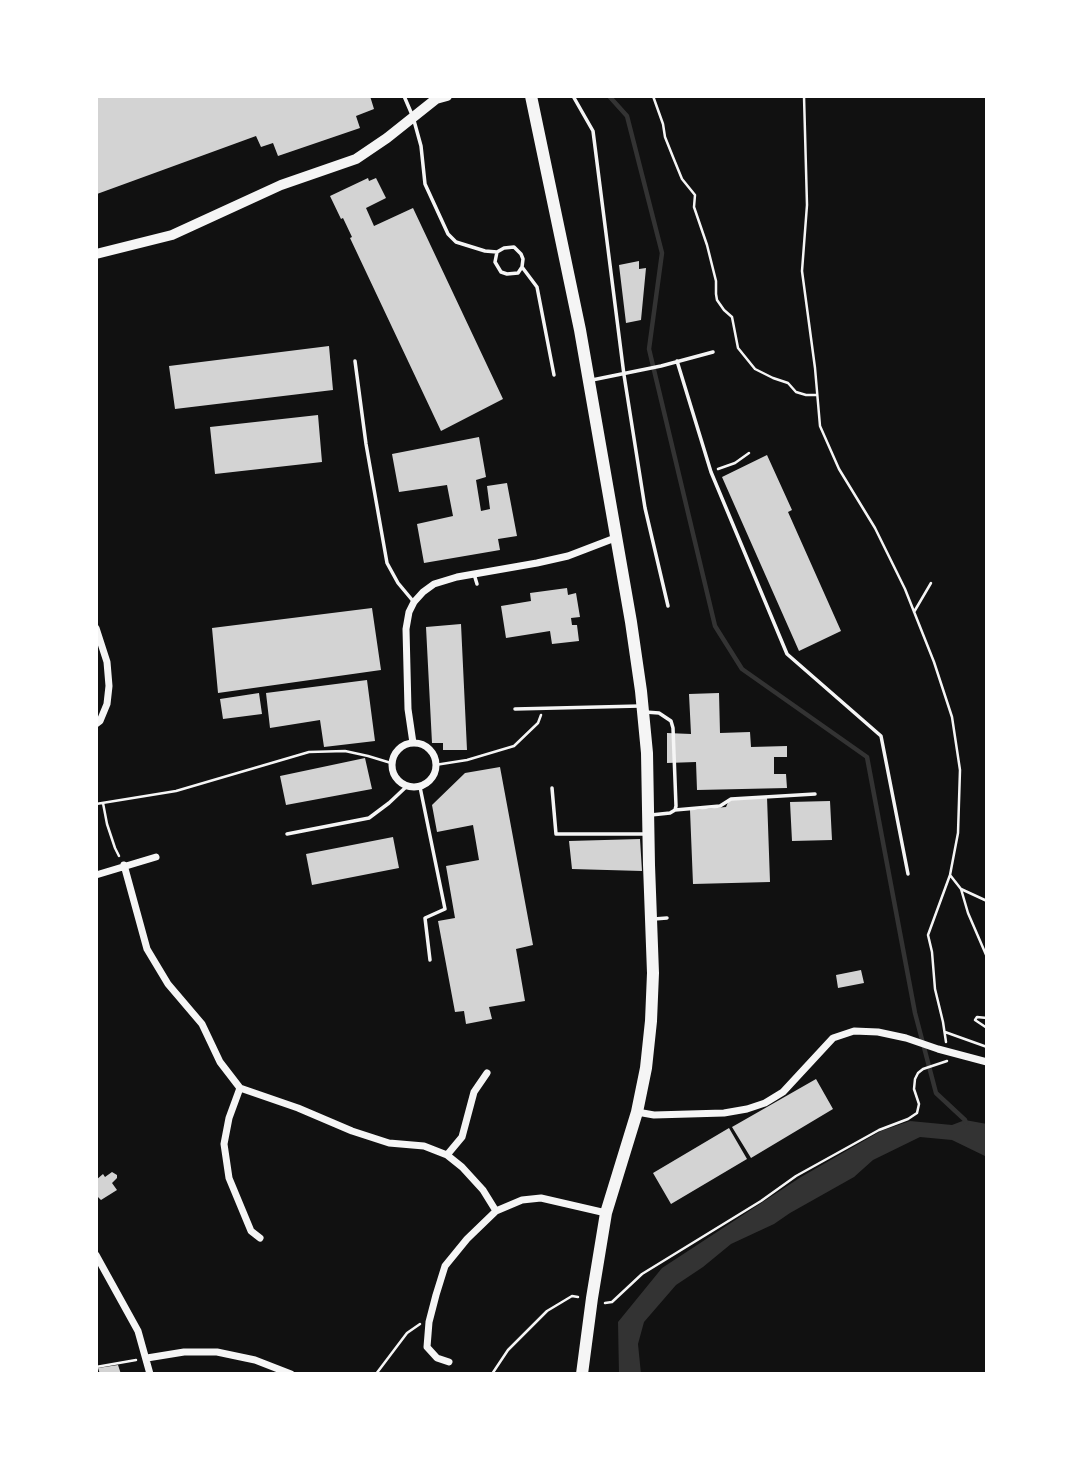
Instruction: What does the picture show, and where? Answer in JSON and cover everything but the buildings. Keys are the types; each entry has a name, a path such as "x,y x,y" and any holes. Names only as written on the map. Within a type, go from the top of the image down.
{"main road":[{"path":"531,96 580,330 631,622 647,753 653,973 651,1021 646,1068 637,1112 606,1213 582,1374"}],"street":[{"path":"96,254 172,235 281,185 356,159 436,99 447,96"},
{"path":"413,743 408,709 406,629 409,612 423,592 434,584 457,577 568,556 615,538"},
{"path":"96,628 107,662 109,686 107,705 96,724"},
{"path":"413,743 425,746 435,757 436,772 429,782 420,787 406,787 395,779 391,764 397,750 403,745 413,743"},
{"path":"96,875 156,857"},
{"path":"124,865 146,949 168,984 202,1024 220,1062 240,1088 389,1143 424,1146 447,1155 463,1167 483,1190 496,1211"},
{"path":"637,1112 654,1115 724,1113 765,1103 783,1092 833,1038 854,1031 878,1032 906,1038 987,1062"},
{"path":"447,1155 462,1137 474,1092 487,1073"},
{"path":"240,1088 229,1118 224,1144 229,1178 251,1231 260,1238"},
{"path":"449,1362 437,1358 427,1347 429,1322 445,1266 467,1238 496,1211 522,1200 541,1198 606,1213"},
{"path":"96,1255 138,1331 150,1374"},
{"path":"147,1358 184,1352 217,1352 255,1360 292,1374"}],"lane":[{"path":"404,96 421,145 425,184 447,234 456,242 485,251 497,252 514,247 523,259 518,273 501,272 495,262 497,252"},
{"path":"573,96 593,131 624,375 645,509 668,606"},
{"path":"522,267 537,287 554,375"},
{"path":"588,381 624,375 713,352"},
{"path":"355,361 366,444 387,563 398,583 414,602"},
{"path":"677,361 711,472 787,654 881,736 908,874"},
{"path":"474,574 477,584"},
{"path":"516,709 642,709 659,713 671,721 673,728 674,810"},
{"path":"287,834 369,818 406,787"},
{"path":"420,787 445,909 425,918 430,960"},
{"path":"552,788 556,841"},
{"path":"649,816 674,810 720,806 731,799 815,794"},
{"path":"556,834 649,834"},
{"path":"652,920 667,918"}],"path":[{"path":"653,96 665,137 682,179 695,195 694,207 716,281 716,294 724,310 732,317 738,348 755,369 788,383 796,392 818,396"},
{"path":"804,96 807,205 802,271 821,426 839,470 875,528 905,589 953,717 960,770 958,832 950,875 928,935 934,989 943,1022 947,1052"},
{"path":"711,472 736,463 750,453"},
{"path":"914,612 931,583"},
{"path":"435,765 467,760 514,746 538,723 543,709"},
{"path":"96,804 176,791 309,752 345,751 391,764"},
{"path":"103,803 114,848 124,865"},
{"path":"950,875 961,889 987,957"},
{"path":"961,889 987,901"},
{"path":"987,1018 977,1017 975,1020 987,1028"},
{"path":"945,1032 987,1048"},
{"path":"492,1374 508,1350 547,1311 572,1296 612,1303 642,1274 761,1201 796,1176 879,1130 917,1113 919,1104 914,1089 915,1079 923,1069 935,1066"},
{"path":"376,1374 407,1333"},
{"path":"96,1367 147,1358"}],"shaded area":[{"path":"965,1120 987,1124 987,1157 952,1140 920,1137 873,1160 854,1177 774,1224 731,1244 676,1285 644,1322 638,1344 641,1374 619,1374 618,1322 662,1268 801,1177 881,1131 910,1121 952,1125"}],"waterway":[{"path":"609,96 627,116 662,253 649,349 715,626 742,669 867,757 915,1013 936,1093 966,1123"}]}
